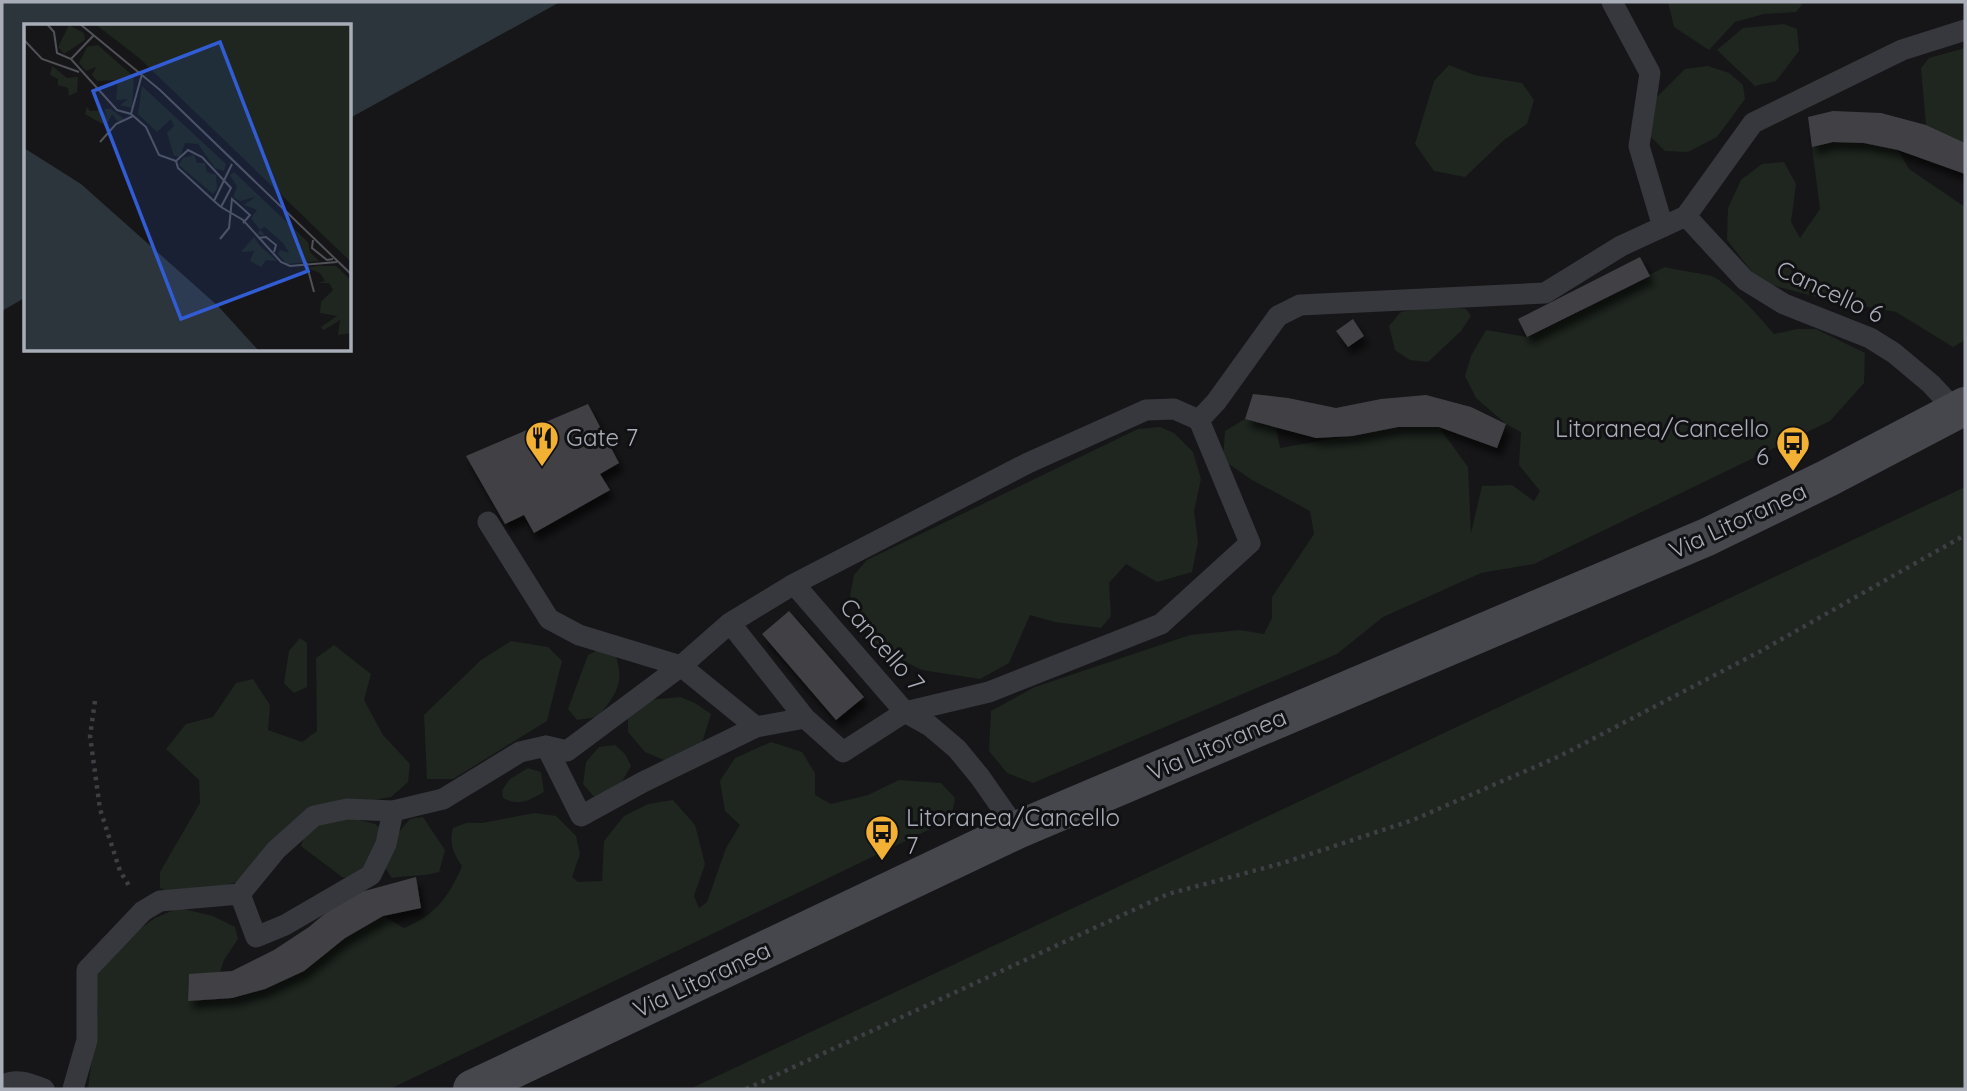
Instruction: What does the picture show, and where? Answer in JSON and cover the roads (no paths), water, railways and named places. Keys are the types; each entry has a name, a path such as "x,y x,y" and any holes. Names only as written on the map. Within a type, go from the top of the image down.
{"main road":[{"name":"Via Litoranea","path":"472,1089 1017,830 1672,552 1817,484 1960,409"}],"lane":[{"path":"1612,2 1650,73 1639,146 1663,227"},
{"path":"1199,420 1216,402 1278,316 1300,305 1545,293 1621,246 1686,216 1753,123 1902,50 1965,30"},
{"name":"Cancello 6","path":"1686,216 1745,280 1784,304 1870,338 1894,353 1960,409"},
{"path":"73,1089 87,1040 87,970 143,911 160,901 240,894 276,850 314,816 347,809 393,811 443,799 520,752 547,746 567,751 681,666 730,623 794,584 1028,463 1146,410 1174,409 1199,420 1250,543 1161,624 989,692 905,712 842,752 805,718 730,623"},
{"path":"488,522 549,619 579,635 681,666 756,727"},
{"name":"Cancello 7","path":"794,584 905,712 930,726 957,749 1017,830"},
{"path":"547,746 581,816 643,782 756,727 805,718"},
{"path":"240,894 256,937 285,925 371,875 386,844 393,811"},
{"path":"2,1086 7,1082 24,1082 44,1089"}],"place":[{"name":"Gate 7","path":"542,468"},
{"name":"Litoranea/Cancello 6","path":"1793,473"},
{"name":"Litoranea/Cancello 7","path":"882,862"}]}
